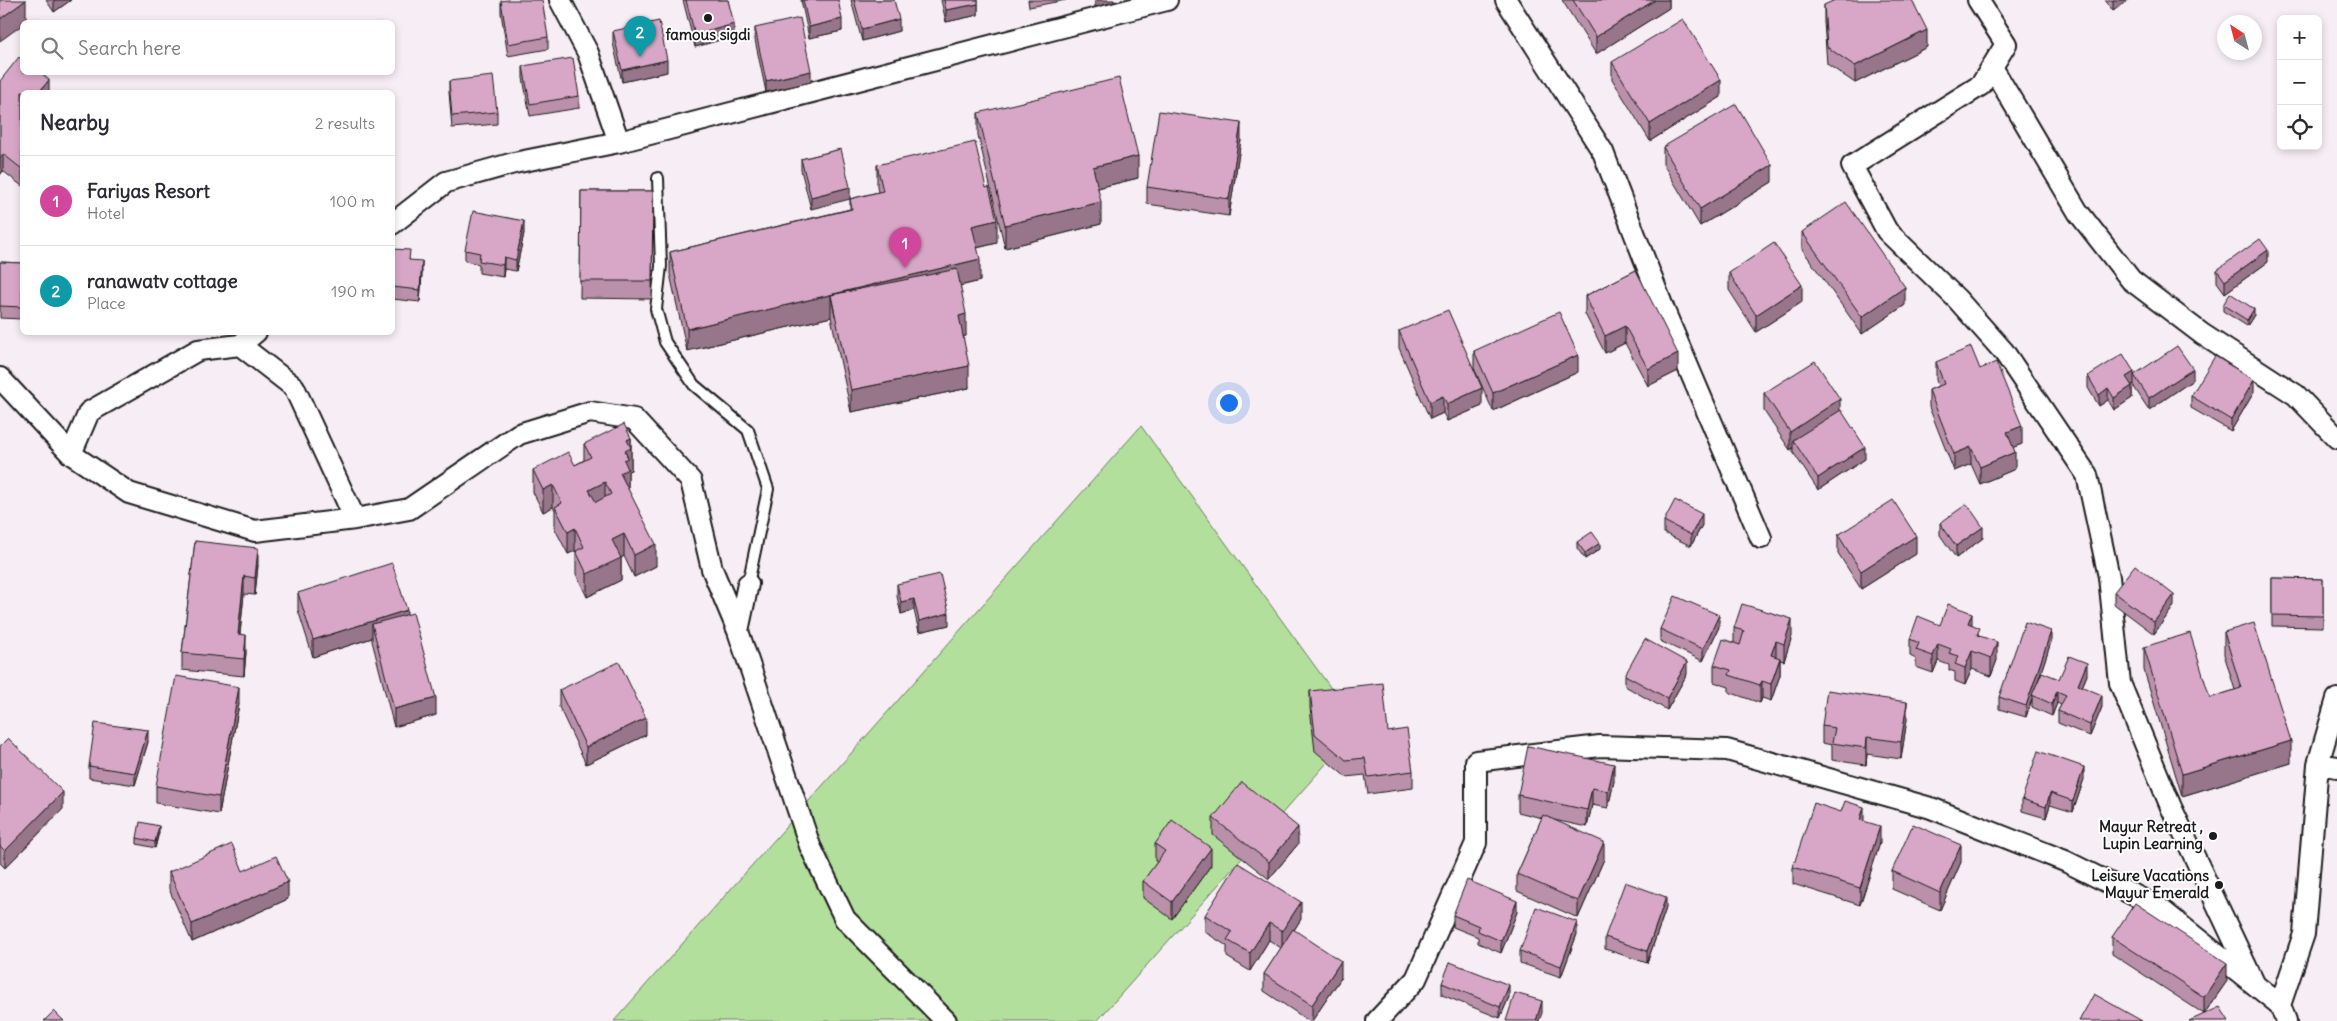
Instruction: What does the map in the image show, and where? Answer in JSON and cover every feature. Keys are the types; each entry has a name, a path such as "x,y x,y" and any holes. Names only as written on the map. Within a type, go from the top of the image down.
{"street":[{"path":"560,0 588,53 619,142"},
{"path":"395,222 446,182 514,163 619,142 1167,0"},
{"path":"1506,0 1603,152 1666,315 1761,538"},
{"path":"1978,0 2006,44 1981,86 1852,166 1887,231 1957,299 2004,352 2087,476 2108,577 2120,683 2171,807 2255,985"},
{"path":"1992,67 2078,212 2130,280 2202,334 2296,395 2337,438"},
{"path":"71,454 89,412 198,350 240,345 252,335"},
{"path":"240,345 294,386 355,518"},
{"path":"0,378 71,454 129,493 256,530 355,518 409,509 519,434 590,412 634,419 691,481 712,569 738,631 810,846 845,919 946,1021"},
{"path":"738,631 748,584"},
{"path":"2283,1013 2304,934 2337,699"},
{"path":"1377,1021 1416,979 1476,843 1476,760 1600,746 1727,750 1931,808 2065,861 2158,907 2255,985 2283,1013"}],"lane":[{"path":"658,178 661,266 656,309 665,342 694,385 748,430 768,489 748,584"}],"green space":[{"path":"1141,426 1359,727 1097,1021 614,1021"}],"building":[{"path":"0,0 26,0 0,19"},
{"path":"542,0 548,37 508,44 501,1"},
{"name":"famous sigdi","path":"686,0 728,0 734,24 695,35"},
{"path":"803,0 838,0 842,19 809,27"},
{"path":"854,0 894,0 899,19 862,29"},
{"path":"944,0 978,0 978,4 946,10"},
{"path":"1573,0 1655,0 1596,37"},
{"path":"1835,0 1912,0 1927,30 1855,66 1827,47 1824,5"},
{"path":"800,18 811,71 766,81 755,28"},
{"path":"1683,19 1721,80 1650,124 1612,62"},
{"path":"659,21 667,60 622,70 613,31"},
{"path":"19,57 20,75 43,75 49,80 41,90 20,90 20,167 3,154 0,158 0,81"},
{"path":"573,58 579,96 530,104 523,66"},
{"path":"493,76 497,112 452,116 449,81"},
{"path":"1119,78 1138,156 1093,167 1101,202 1005,225 978,113"},
{"path":"1736,104 1772,165 1700,209 1663,147"},
{"path":"1159,111 1241,123 1229,199 1147,187"},
{"path":"975,142 986,188 989,187 997,220 972,226 980,259 687,329 670,252 852,209 850,199 883,191 877,165"},
{"path":"841,149 850,187 811,197 801,159"},
{"path":"581,191 653,191 652,281 580,281"},
{"path":"1846,202 1905,287 1862,317 1802,232"},
{"path":"473,211 524,221 516,260 504,257 503,265 479,261 480,253 465,250"},
{"path":"2260,239 2268,250 2225,281 2217,270"},
{"path":"1774,243 1802,285 1756,315 1729,273"},
{"path":"395,249 410,250 409,260 422,261 420,290 395,287"},
{"path":"0,262 20,263 20,307 0,306"},
{"path":"957,269 966,314 959,316 969,366 851,390 831,295"},
{"path":"1636,270 1678,354 1648,369 1625,326 1605,336 1585,296"},
{"path":"2230,293 2254,309 2247,320 2223,305"},
{"path":"1448,310 1482,388 1447,404 1443,396 1430,402 1399,331"},
{"path":"1559,312 1578,355 1493,393 1474,351"},
{"path":"2177,346 2193,369 2149,398 2134,375"},
{"path":"1971,347 1980,369 1996,362 2022,426 2007,432 2015,452 1980,467 1971,447 1954,454 1929,390 1944,384 1936,362"},
{"path":"2123,354 2134,372 2126,377 2132,386 2114,398 2108,388 2099,395 2088,376"},
{"path":"2215,356 2254,380 2231,420 2191,396"},
{"path":"1815,361 1840,399 1790,432 1764,393"},
{"path":"1841,410 1865,447 1818,478 1793,440"},
{"path":"624,424 631,438 627,440 631,448 625,451 628,458 624,460 628,469 620,473 656,544 634,555 624,534 612,540 621,558 587,574 576,551 584,547 575,528 568,532 555,507 562,503 553,485 543,490 533,470 568,452 575,465 591,457 584,444","holes":["605,482 611,494 596,502 589,490"]},
{"path":"1675,500 1702,514 1691,535 1664,521"},
{"path":"1893,500 1916,536 1861,571 1838,535"},
{"path":"1967,504 1983,527 1956,546 1940,523"},
{"path":"1592,532 1600,543 1585,553 1577,542"},
{"path":"195,541 258,548 255,578 244,576 238,634 246,635 244,659 182,653"},
{"path":"392,563 407,610 313,640 298,593"},
{"path":"2135,565 2174,595 2154,622 2114,592"},
{"path":"940,574 949,613 919,621 914,599 901,602 897,584"},
{"path":"2272,578 2323,579 2323,616 2272,615"},
{"path":"1675,596 1719,615 1703,649 1660,629"},
{"path":"1742,604 1792,619 1784,644 1776,641 1771,655 1780,658 1771,684 1762,681 1760,685 1729,675 1731,670 1714,665 1723,639 1740,645 1744,631 1734,628"},
{"path":"1948,604 1972,613 1968,623 1980,628 1977,635 1997,642 1991,658 1972,651 1965,668 1955,664 1959,656 1949,653 1951,649 1938,644 1933,656 1916,650 1919,643 1910,639 1918,616 1940,625"},
{"path":"413,613 436,698 394,709 372,624"},
{"path":"2025,622 2051,631 2026,706 1999,697"},
{"path":"2254,623 2291,741 2182,774 2144,647 2190,633 2210,698 2241,688 2224,632"},
{"path":"1645,639 1687,662 1667,698 1625,675"},
{"path":"2069,656 2087,663 2078,685 2102,695 2090,725 2058,711 2066,695 2057,691 2052,704 2032,695 2042,672 2059,679"},
{"path":"619,662 646,718 586,747 559,690"},
{"path":"176,676 239,687 219,797 156,786"},
{"path":"1383,683 1388,732 1407,729 1413,771 1368,777 1365,758 1346,760 1315,734 1310,691"},
{"path":"1827,690 1907,702 1901,742 1867,737 1866,748 1832,743 1835,728 1822,726"},
{"path":"95,723 148,730 135,773 89,766"},
{"path":"8,738 63,792 5,851 0,846 0,746"},
{"path":"1528,746 1614,764 1608,791 1592,788 1587,810 1518,795"},
{"path":"2038,751 2084,767 2073,801 2050,793 2046,807 2022,799"},
{"path":"1242,782 1298,827 1269,862 1213,818"},
{"path":"1845,801 1864,807 1860,820 1880,826 1860,888 1793,867 1814,803 1841,812"},
{"path":"1543,815 1604,842 1578,901 1517,874"},
{"path":"1172,820 1211,848 1172,902 1143,881 1165,851 1155,844"},
{"path":"140,822 159,826 155,842 137,838"},
{"path":"1913,824 1961,845 1940,893 1892,871"},
{"path":"232,844 243,871 276,856 288,882 192,924 169,872"},
{"path":"1238,863 1301,902 1282,931 1269,923 1250,953 1227,940 1232,932 1205,915"},
{"path":"1467,880 1517,901 1501,941 1478,931 1479,926 1453,915"},
{"path":"1625,882 1666,897 1647,951 1605,937"},
{"path":"2135,903 2227,963 2204,997 2112,937"},
{"path":"1536,907 1577,922 1561,966 1520,951"},
{"path":"1293,929 1341,961 1312,1005 1264,974"},
{"path":"1450,962 1509,985 1500,1007 1442,983"},
{"path":"1515,993 1542,1001 1536,1021 1506,1021"},
{"path":"2094,994 2142,1021 2079,1021"},
{"path":"2220,1007 2229,1021 2189,1021"},
{"path":"54,1011 64,1021 44,1021"}],"place":[{"name":"famous sigdi","path":"708,18"},
{"name":"ranawatv cottage","path":"640,57"},
{"name":"Fariyas Resort","path":"905,268"},
{"name":"Mayur Retreat , Lupin Learning","path":"2213,836"},
{"name":"Leisure Vacations Mayur Emerald","path":"2219,885"}]}
